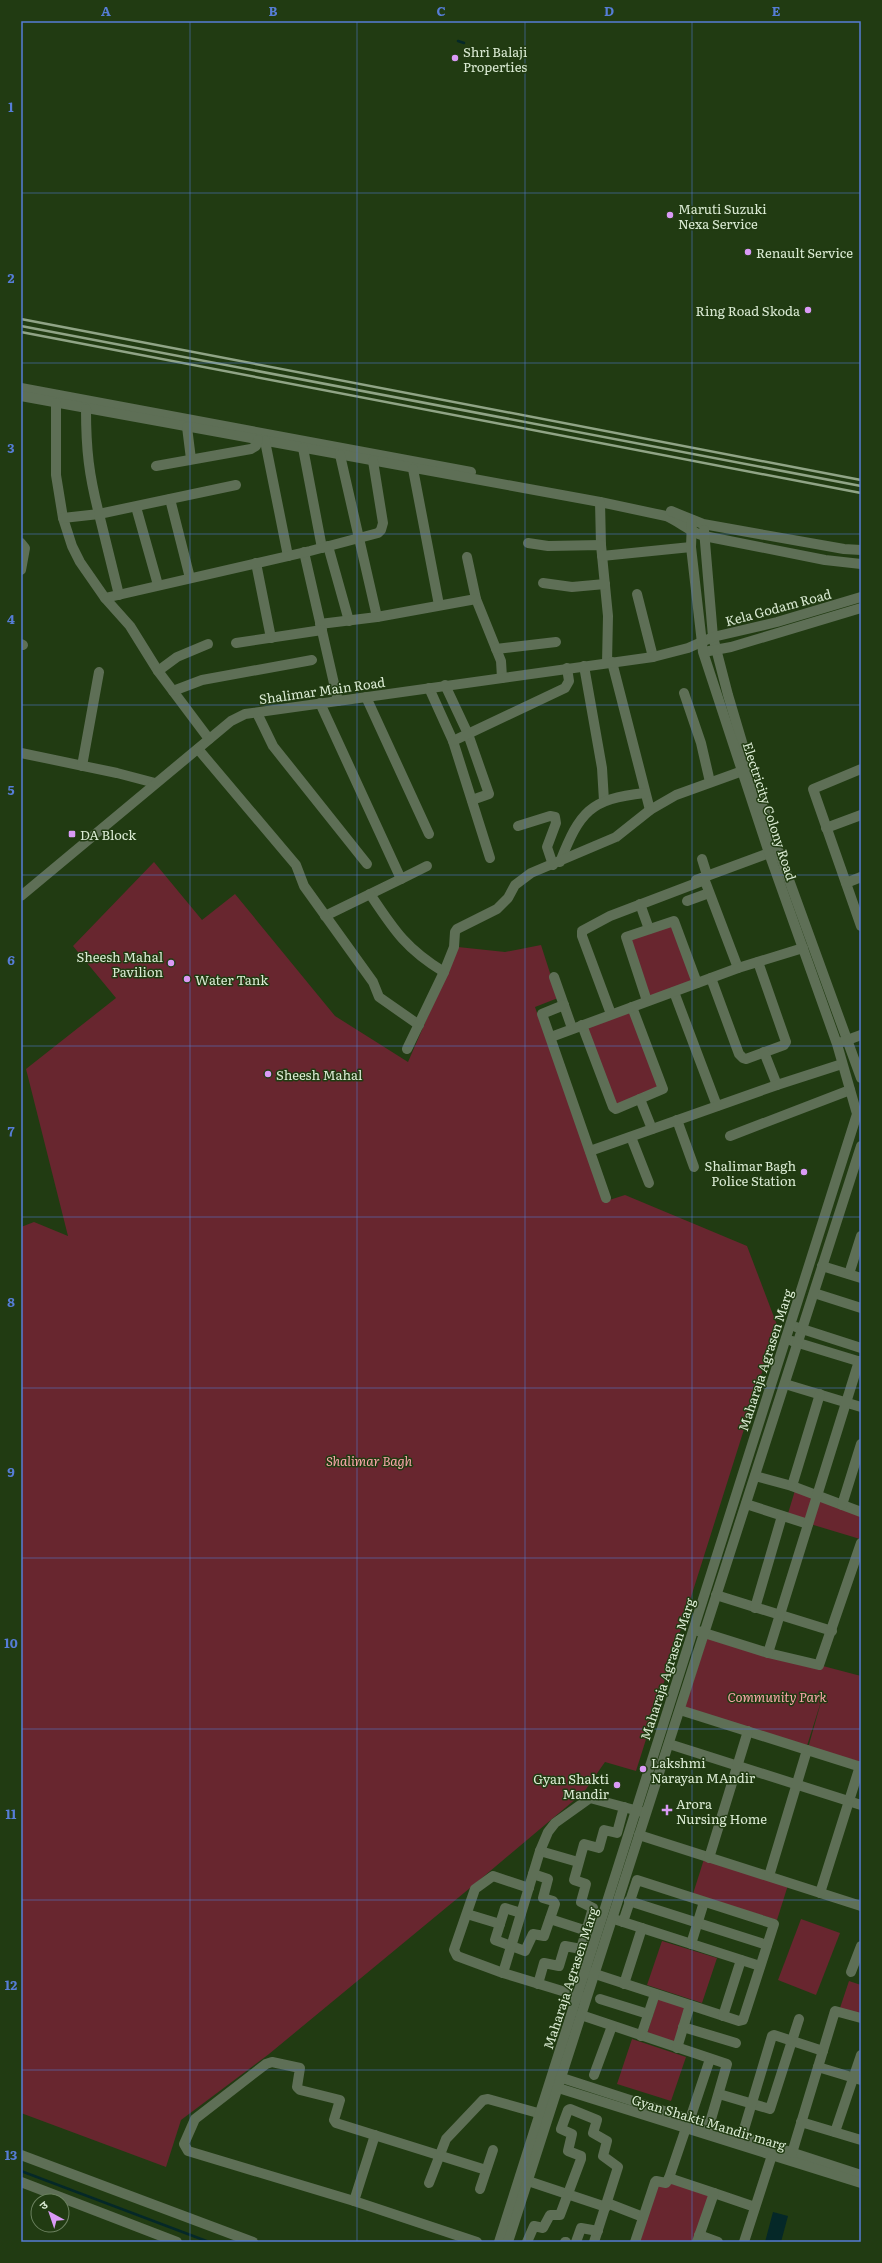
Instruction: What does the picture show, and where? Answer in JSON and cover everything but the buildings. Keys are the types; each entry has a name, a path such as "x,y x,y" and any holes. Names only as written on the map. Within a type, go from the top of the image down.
{"street":[{"path":"21,388 288,437 662,509 703,524 844,549 861,550"},
{"path":"21,396 413,469 600,502 666,516 676,520 691,532 704,536 824,560 861,564"},
{"path":"56,403 55,463 63,518 72,546 80,562 105,598 130,626 158,671 209,739"},
{"path":"86,409 89,472 119,595"},
{"path":"187,427 191,459"},
{"path":"156,466 251,449 262,441"},
{"path":"262,441 288,556"},
{"path":"303,448 325,547 348,621"},
{"path":"340,455 377,617"},
{"path":"105,598 288,556 378,533 383,526 373,461"},
{"path":"413,469 440,605"},
{"path":"63,518 99,514 236,485"},
{"path":"170,499 190,578"},
{"path":"600,502 601,545 608,616 610,662 650,810"},
{"path":"136,506 158,585"},
{"name":"Electricity Colony Road","path":"692,520 691,547 703,652 849,1041 861,1078"},
{"name":"Electricity Colony Road","path":"703,524 715,650 768,853 837,1044 850,1090 858,1103"},
{"path":"21,543 25,548 21,570"},
{"path":"528,543 548,546 601,545"},
{"path":"602,556 691,547"},
{"path":"304,552 338,701"},
{"path":"467,557 476,598 501,661 502,678"},
{"path":"256,563 271,638"},
{"path":"542,584 572,587 605,584"},
{"path":"637,594 652,657"},
{"name":"Kela Godam Road","path":"701,641 777,622 861,597"},
{"path":"236,643 271,638 348,621 476,598"},
{"name":"Kela Godam Road","path":"703,652 766,637 861,608"},
{"name":"Shalimar Main Road","path":"21,896 209,739 232,721 245,714 652,657 688,648 701,641"},
{"path":"496,649 556,642"},
{"path":"158,671 177,657 208,644"},
{"name":"Shalimar Main Road","path":"688,648 703,652"},
{"path":"172,691 202,680 312,660"},
{"path":"584,666 602,768 604,801"},
{"path":"453,741 565,688 569,681 567,668"},
{"path":"82,766 99,672"},
{"path":"445,685 468,734 489,794 472,800"},
{"path":"429,688 453,741 490,858"},
{"path":"684,693 702,743 710,782"},
{"path":"366,697 429,834"},
{"path":"320,703 401,879"},
{"path":"257,712 273,746 367,864"},
{"path":"198,749 296,865 304,886 373,982 382,1001 419,1025"},
{"path":"21,753 117,773 155,784"},
{"path":"861,769 814,788 826,828 861,926"},
{"path":"407,1049 444,972 454,947 455,932 457,929 497,909 508,898 515,885 522,878 616,837 650,810 676,795 747,770"},
{"path":"556,864 580,819 591,808 620,795 645,793"},
{"path":"826,828 861,815"},
{"path":"518,826 550,816 556,817 556,823 547,844 556,864"},
{"path":"585,920 768,853"},
{"path":"702,859 707,875"},
{"path":"325,916 427,866"},
{"path":"846,883 861,877"},
{"path":"611,1014 582,936 582,931 640,904 703,880 705,881 710,892 738,968"},
{"path":"687,901 710,892"},
{"path":"370,894 396,934 409,948 421,958 444,972"},
{"path":"640,904 649,929"},
{"path":"647,1001 625,938 649,929 674,921 697,983"},
{"path":"551,1037 738,968 803,948"},
{"path":"711,978 741,1056 746,1058 764,1052 784,1045 786,1042 758,962"},
{"path":"554,977 572,1028"},
{"path":"674,992 717,1106"},
{"path":"564,1005 542,1014 606,1198"},
{"path":"582,1025 613,1108 616,1109 663,1089 632,1007"},
{"path":"837,1044 849,1041 861,1035"},
{"path":"764,1052 777,1085"},
{"path":"590,1151 777,1085 842,1064"},
{"path":"730,1136 850,1090"},
{"path":"640,1099 652,1129"},
{"name":"Maharaja Agrasen Marg","path":"499,2242 554,2086 590,1973 636,1810 857,1114 858,1103"},
{"path":"677,1120 694,1167"},
{"path":"631,1137 649,1183"},
{"name":"Maharaja Agrasen Marg","path":"590,1973 613,1918 861,1146"},
{"path":"830,1199 843,1203"},
{"path":"849,1274 861,1236"},
{"path":"822,1266 861,1278"},
{"path":"814,1293 861,1308"},
{"path":"790,1326 861,1348"},
{"path":"768,1653 860,1362 786,1339"},
{"path":"785,1384 861,1407"},
{"path":"792,1486 820,1394"},
{"path":"842,1504 861,1444"},
{"path":"740,1482 753,1481 792,1486 861,1512"},
{"path":"746,1504 808,1524"},
{"path":"755,1608 782,1516"},
{"path":"694,1630 768,1653 818,1665 858,1564 861,1543"},
{"path":"716,1595 832,1631"},
{"path":"680,1710 860,1767 820,1893"},
{"path":"709,1858 748,1731"},
{"path":"669,1744 861,1805"},
{"path":"769,1876 807,1750"},
{"path":"503,1972 540,1851 551,1828 587,1799 593,1798 646,1813"},
{"path":"538,1984 545,1962 560,1965 565,1946 581,1950 593,1908 581,1902 586,1884 574,1880 578,1862 584,1844 599,1848 604,1830 617,1833 624,1808"},
{"path":"639,1836 861,1906"},
{"path":"540,1851 578,1862"},
{"path":"521,1913 505,1908 495,1940 526,1951 532,1934 544,1936 554,1903 543,1897 548,1880 533,1874"},
{"path":"529,1888 492,1876 475,1889 454,1950 455,1955 538,1984 582,1997"},
{"path":"590,1973 739,2021 743,2020 774,1924 636,1880 623,1922"},
{"path":"629,1901 767,1945"},
{"path":"691,1944 704,1902"},
{"path":"466,1914 500,1924"},
{"path":"613,1918 760,1966"},
{"path":"550,1919 586,1930"},
{"path":"624,1984 642,1928"},
{"path":"851,1972 861,1946"},
{"path":"723,2016 741,1960"},
{"path":"641,2036 655,1994"},
{"name":"Maharaja Agrasen Marg","path":"557,2076 581,2015 582,1997"},
{"path":"600,1999 648,2014"},
{"path":"677,2048 690,2005"},
{"path":"792,2152 835,2011 861,2018"},
{"path":"581,2015 728,2065 709,2126"},
{"path":"719,2094 768,2109 771,2108 799,2019"},
{"path":"594,2075 612,2026"},
{"path":"683,2027 736,2043"},
{"path":"742,2136 772,2036 823,2051"},
{"path":"835,2132 858,2079 861,2055"},
{"path":"635,2242 655,2182 666,2183 669,2178 710,2059"},
{"path":"477,2242 354,2201 188,2151 184,2144 195,2119 270,2062 299,2067 301,2072 298,2090 338,2099 340,2103 335,2122 486,2170"},
{"path":"818,2067 858,2079"},
{"name":"Gyan Shakti Mandir marg","path":"557,2076 688,2124 709,2126 742,2136 773,2151 792,2152 861,2175"},
{"name":"Gyan Shakti Mandir marg","path":"554,2086 688,2124 773,2151 861,2183"},
{"path":"430,2184 450,2133 482,2100 488,2099 544,2114"},
{"path":"527,2242 534,2226 543,2228 550,2215 560,2215 581,2158 568,2151 572,2135 561,2129 568,2110 570,2109 597,2120 593,2133 607,2141 603,2156 618,2167 594,2242"},
{"name":"Maharaja Agrasen Marg","path":"508,2242 528,2181 544,2114"},
{"path":"801,2122 861,2140"},
{"path":"354,2201 375,2135"},
{"path":"480,2190 492,2150"},
{"path":"744,2242 773,2151"},
{"path":"21,2155 253,2242"},
{"path":"669,2178 755,2207"},
{"path":"528,2181 643,2217"},
{"path":"21,2182 177,2242"},
{"path":"714,2193 698,2239 718,2242"},
{"path":"576,2242 581,2228 598,2231"}],"green space":[{"name":"Shalimar Bagh","path":"154,862 202,920 235,894 335,1016 408,1062 458,947 505,952 541,945 558,998 535,1007 603,1202 625,1195 747,1246 777,1325 636,1771 605,1762 584,1792 269,2054 181,2120 166,2167 21,2113 21,1227 34,1222 68,1236 26,1069 116,998 73,946"},
{"path":"672,924 693,981 649,997 628,939"},
{"path":"631,1010 660,1089 615,1106 586,1027"},
{"path":"796,1487 861,1508 860,1539 787,1517"},
{"name":"Community Park","path":"708,1636 861,1676 861,1762 808,1748 823,1695 806,1749 684,1710"},
{"path":"704,1859 788,1885 777,1920 693,1894"},
{"path":"801,1919 840,1933 816,1995 778,1980"},
{"path":"662,1941 717,1958 702,2003 647,1985"},
{"path":"849,1981 861,1985 861,2015 840,2008"},
{"path":"658,1999 686,2007 674,2043 647,2034"},
{"path":"632,2039 686,2057 671,2101 617,2084"},
{"path":"670,2181 710,2194 694,2242 638,2242 657,2183"}],"water":[{"path":"773,2212 788,2216 781,2242 765,2242"}],"waterway":[{"path":"458,41 464,43"},
{"path":"21,2171 209,2242"}],"railway":[{"path":"21,319 861,480"},
{"path":"21,326 861,486"},
{"path":"21,332 861,493"}],"place":[{"name":"Shri Balaji Properties","path":"455,58"},
{"name":"Maruti Suzuki Nexa Service","path":"670,215"},
{"name":"Renault Service","path":"748,252"},
{"name":"Ring Road Skoda","path":"808,310"},
{"name":"DA Block","path":"72,834"},
{"name":"Sheesh Mahal Pavilion","path":"171,963"},
{"name":"Water Tank","path":"187,979"},
{"name":"Sheesh Mahal","path":"268,1074"},
{"name":"Shalimar Bagh Police Station","path":"804,1172"},
{"name":"Lakshmi Narayan MAndir","path":"643,1769"},
{"name":"Gyan Shakti Mandir","path":"617,1785"},
{"name":"Arora Nursing Home","path":"667,1810"}]}
